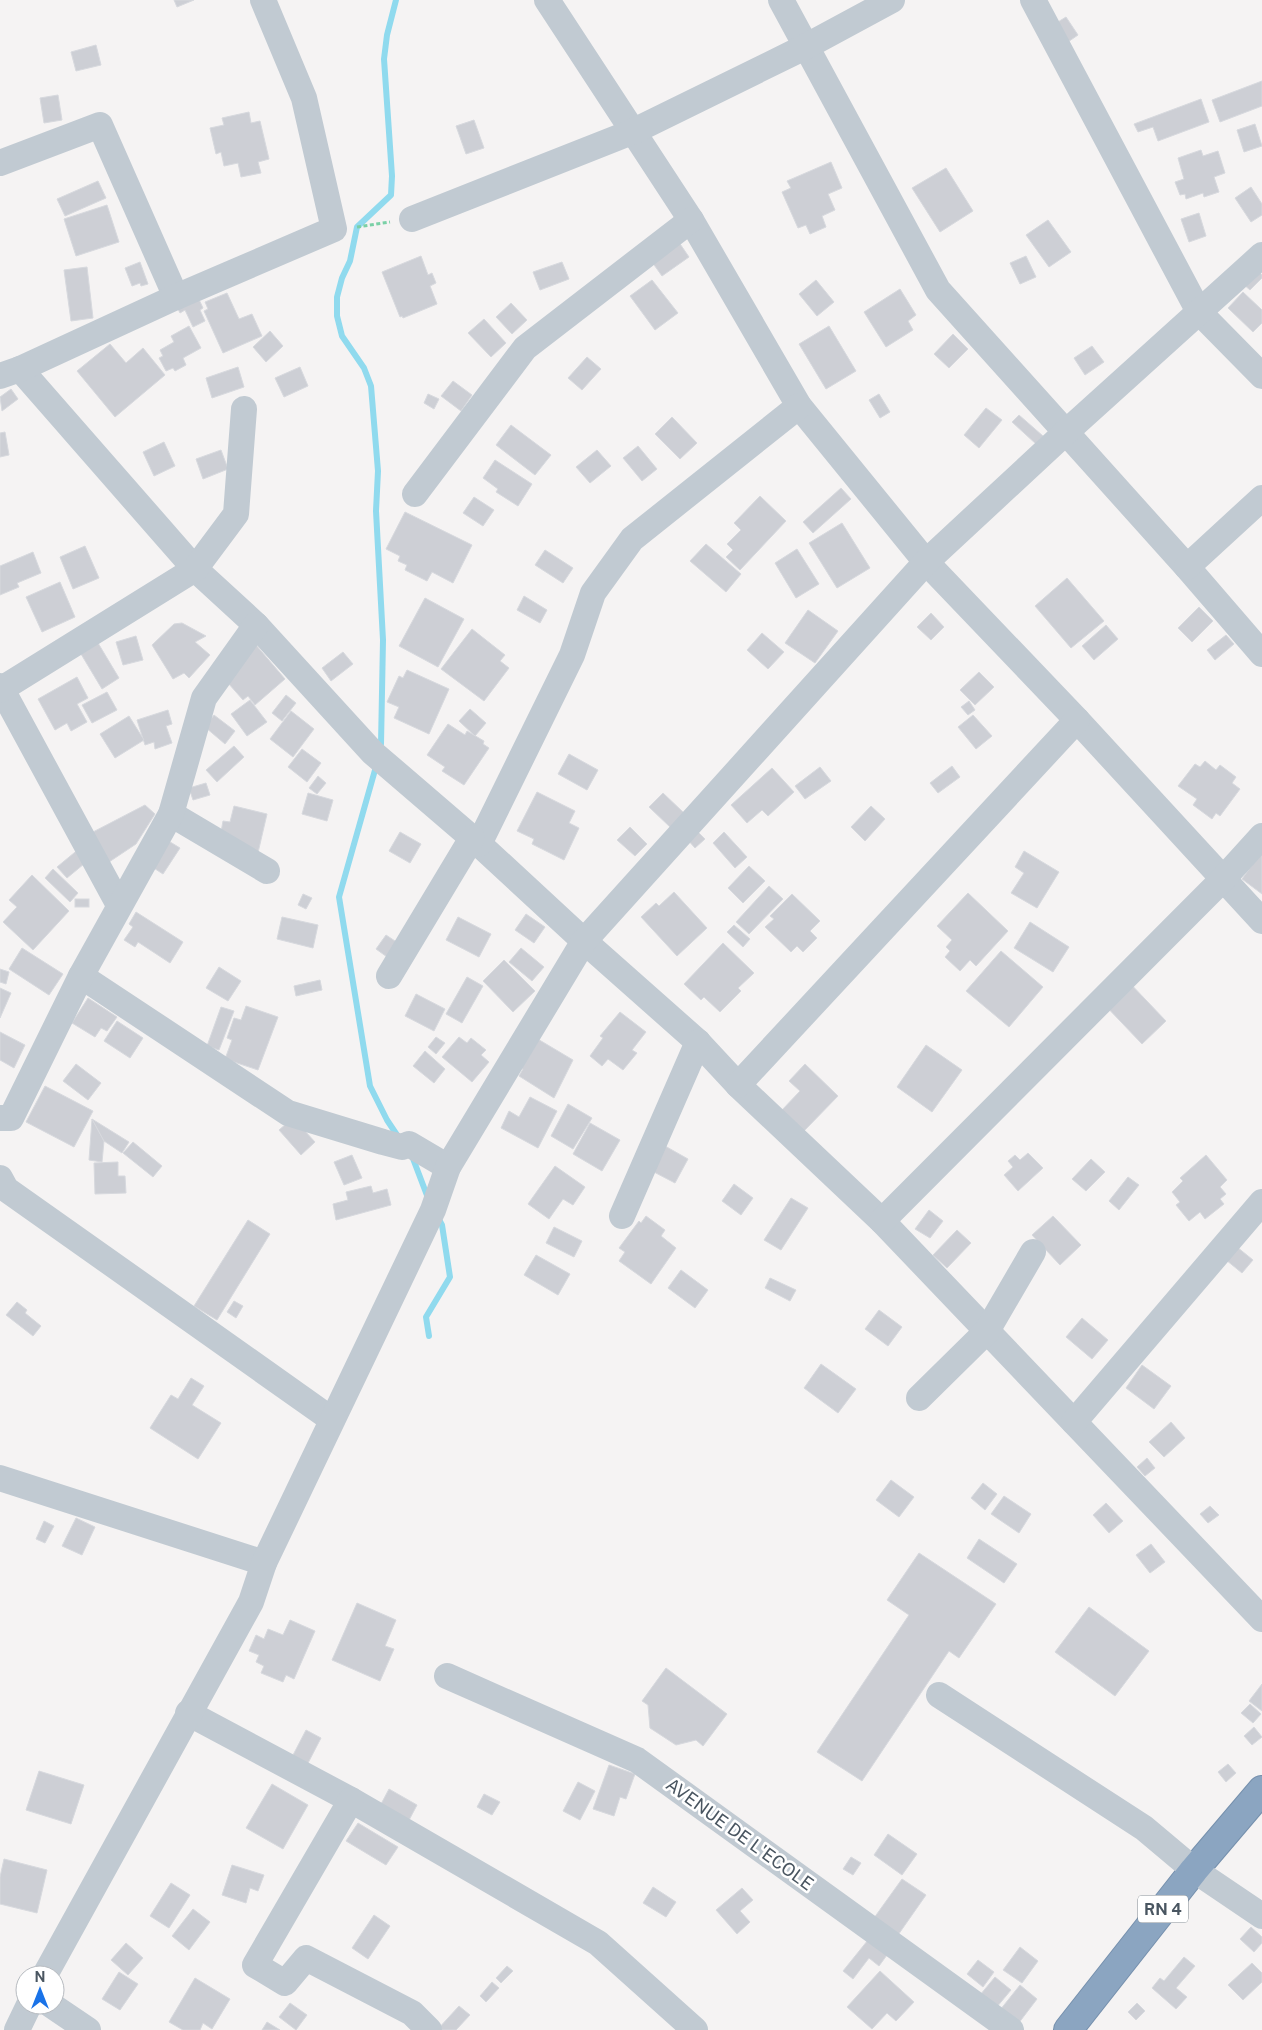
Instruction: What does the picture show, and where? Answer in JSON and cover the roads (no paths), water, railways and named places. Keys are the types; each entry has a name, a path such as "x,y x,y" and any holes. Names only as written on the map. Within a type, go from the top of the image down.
{"highway":[{"name":"RN 4","path":"1068,2030 1194,1870 1262,1790"}],"street":[{"path":"263,0 304,98 334,229 176,297 10,373 195,569 256,625 373,753 475,841 698,1042 738,1085 882,1221 1262,1619"},
{"path":"547,0 691,220 800,406 926,562 1077,720 1262,921"},
{"path":"781,0 938,290 1187,567 1262,654"},
{"path":"412,219 632,132 805,47 892,0"},
{"path":"1033,0 1199,312 1262,376"},
{"path":"0,163 100,125 176,297"},
{"path":"415,494 525,348 691,220"},
{"path":"50,1965 251,1602 264,1563 433,1210 448,1167 584,941 926,562 1262,255"},
{"path":"389,976 475,841 572,655 593,593 632,539 800,406"},
{"path":"120,905 0,688 195,569 236,514 244,409"},
{"path":"1187,567 1262,498"},
{"path":"0,1118 11,1118 81,976 170,814 204,698 256,625"},
{"path":"738,1085 1077,720"},
{"path":"170,814 267,871"},
{"path":"882,1221 1223,878 1262,836"},
{"path":"81,976 288,1113 398,1144 448,1167"},
{"path":"622,1216 698,1042"},
{"path":"0,1178 6,1189 332,1419"},
{"path":"1074,1422 1262,1202"},
{"path":"919,1398 987,1331 1033,1252"},
{"path":"0,1478 264,1563"},
{"name":"AVENUE DE L'ECOLE","path":"447,1676 638,1760 1011,2030"},
{"path":"939,1694 1144,1828 1194,1870 1262,1916"},
{"path":"188,1713 351,1800 598,1943 695,2030"},
{"path":"351,1800 254,1965 285,1983 306,1958 412,2013 429,2030"},
{"path":"65,2014 88,2030"},
{"path":"17,2030 24,2015"}],"waterway":[{"path":"381,744 383,640 376,511 378,471 371,386 364,368 342,336 337,316 337,297 342,278 350,261 357,227 391,195 392,176 384,59 387,35 396,0"},
{"path":"377,763 339,897 370,1086 387,1120 399,1138"},
{"path":"412,1156 428,1198"},
{"path":"429,1336 426,1317 450,1277 442,1225 437,1216"}]}
